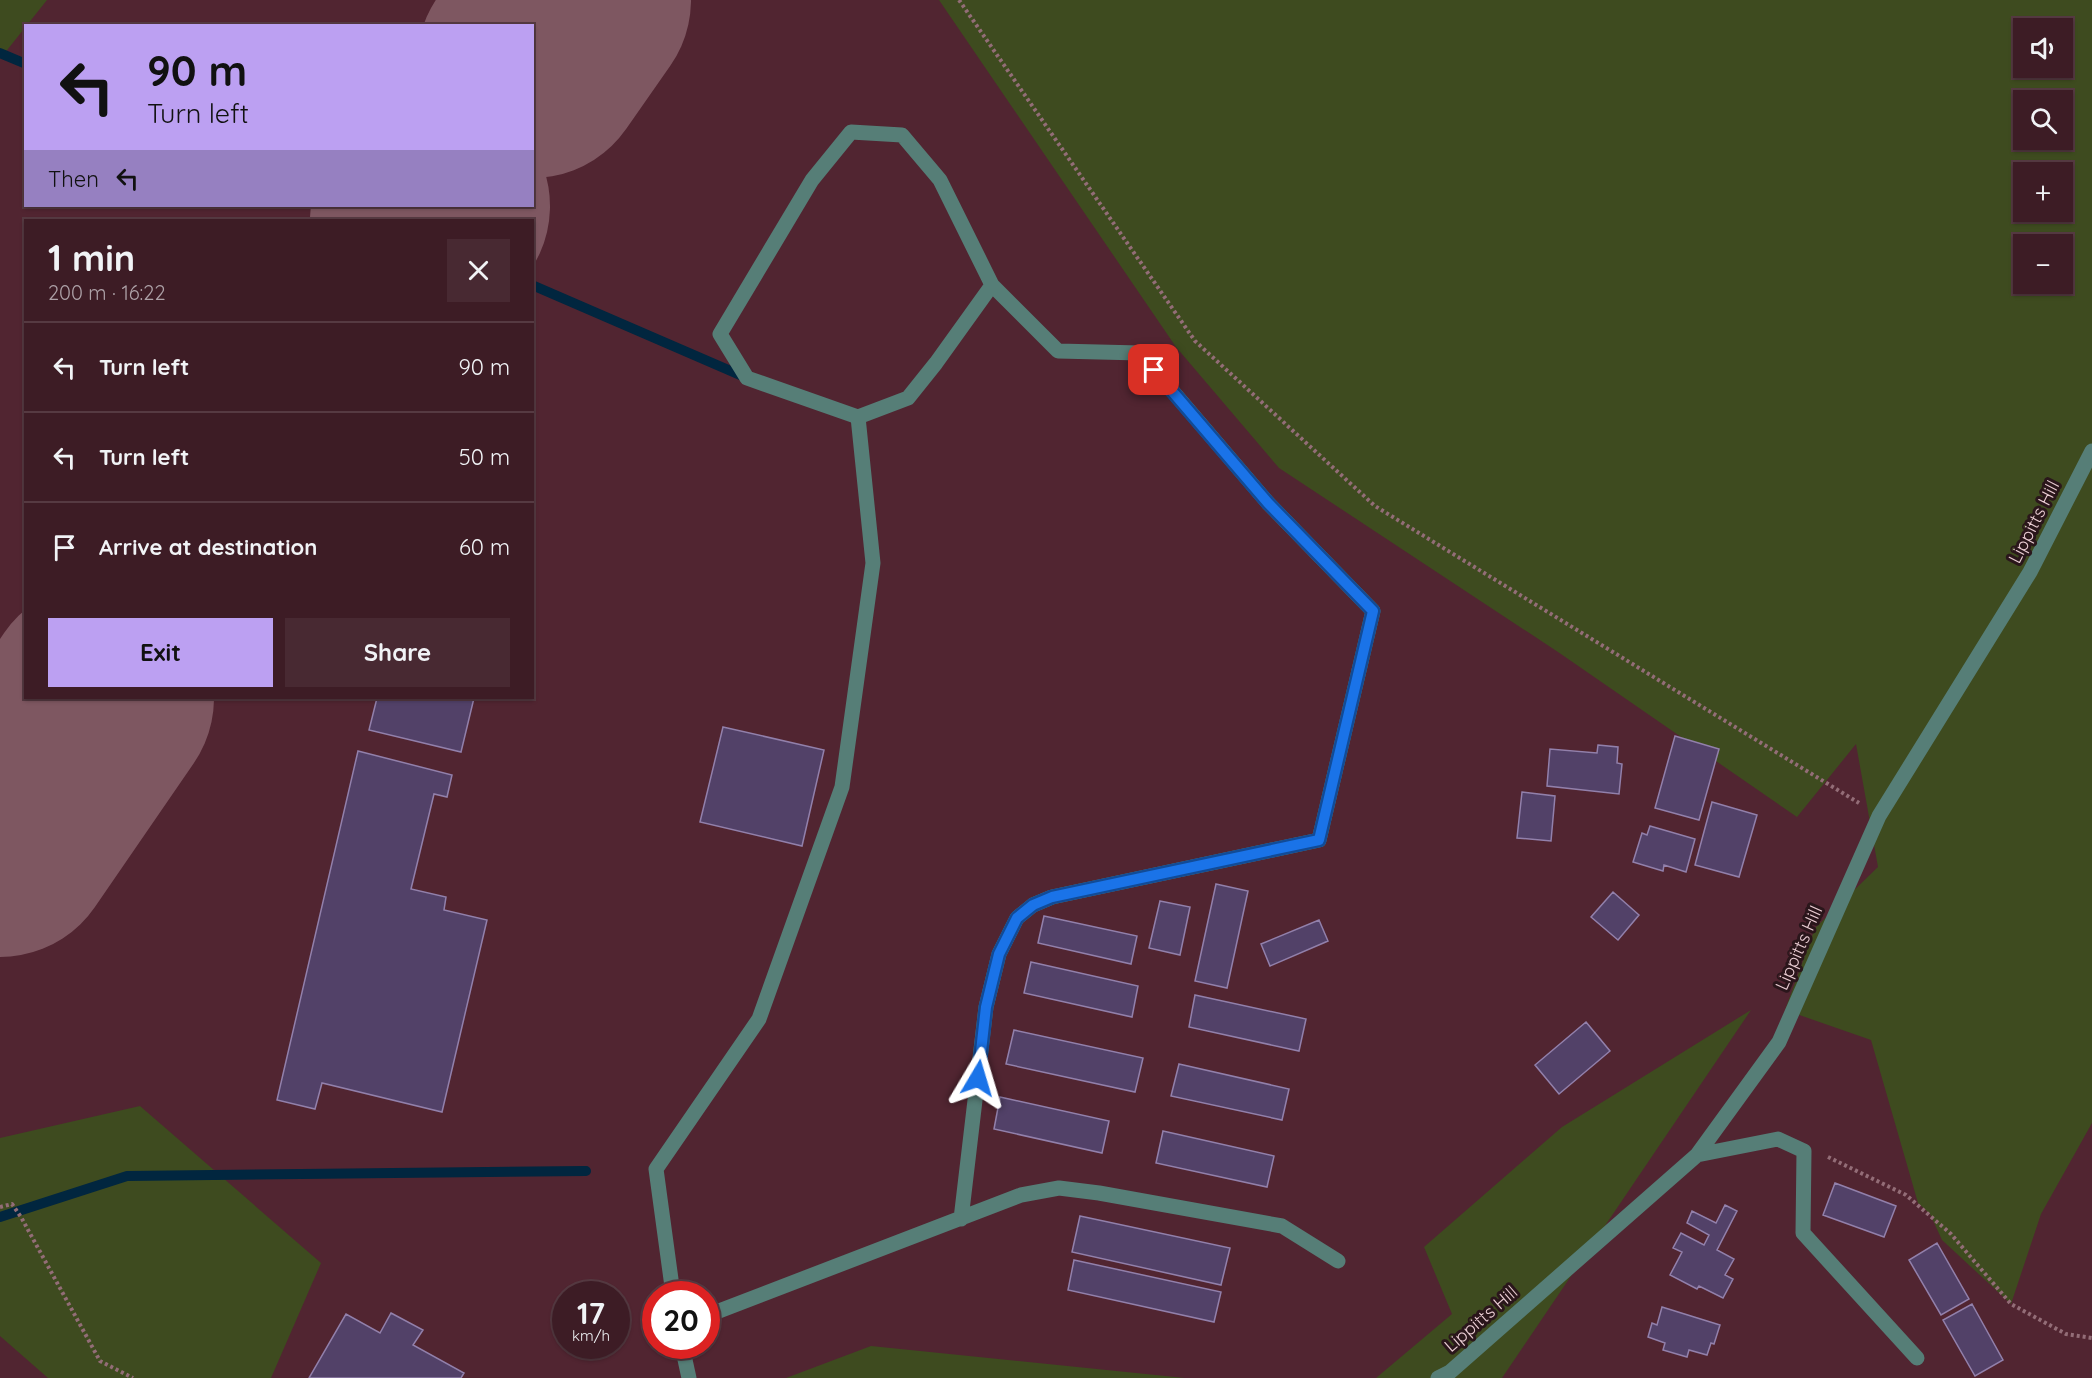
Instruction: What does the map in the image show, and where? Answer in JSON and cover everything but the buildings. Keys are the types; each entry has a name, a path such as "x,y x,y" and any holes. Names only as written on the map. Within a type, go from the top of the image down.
{"street":[{"path":"961,1219 986,1007 999,954 1017,918 1033,905 1052,897 1319,840 1373,611 1268,503 1140,353 1058,351 992,285 939,180 902,135 851,132 812,180 720,334 747,378 858,417 908,398 992,285"},
{"path":"671,1281 656,1169 759,1019 842,787 873,563 858,417"},
{"name":"Lippitts Hill","path":"1438,1378 1450,1372 1697,1155 1779,1042 1880,816 2030,572 2092,451"},
{"path":"1697,1155 1778,1139 1804,1151 1803,1233 1917,1358"},
{"path":"720,1311 1021,1195 1059,1188 1282,1226 1338,1261"},
{"path":"685,1359 689,1378"}],"path":[{"path":"959,0 1195,341 1376,506 1880,816"},
{"path":"1804,1151 1833,1158 1906,1195 1951,1234 2011,1304 2067,1334 2092,1338"},
{"path":"0,1207 12,1204 21,1217 100,1361 133,1378"}],"green space":[{"path":"0,0 47,0 28,24 24,24 24,29 0,59"},
{"path":"939,0 2092,0 2092,1123 2041,1214 2011,1304 1942,1240 1930,1214 1918,1203 1871,1040 1785,1010 1815,928 1878,867 1856,744 1797,817 1558,652 1279,468 1176,347"},
{"path":"1751,1010 1502,1378 1376,1378 1452,1314 1424,1247 1562,1127"},
{"path":"140,1106 321,1263 271,1378 48,1378 0,1336 0,1138"},
{"path":"871,1346 1185,1378 786,1378"}],"waterway":[{"path":"0,53 24,63"},
{"path":"353,207 383,219"},
{"path":"534,286 747,378"},
{"path":"0,1217 127,1176 586,1171"}],"runway":[{"path":"534,60 576,0"},
{"path":"426,219 434,207"},
{"path":"0,842 98,699"}],"route":[{"path":"978,1078 986,1007 999,954 1017,918 1033,905 1052,897 1319,840 1373,611 1268,503 1154,370"}]}
